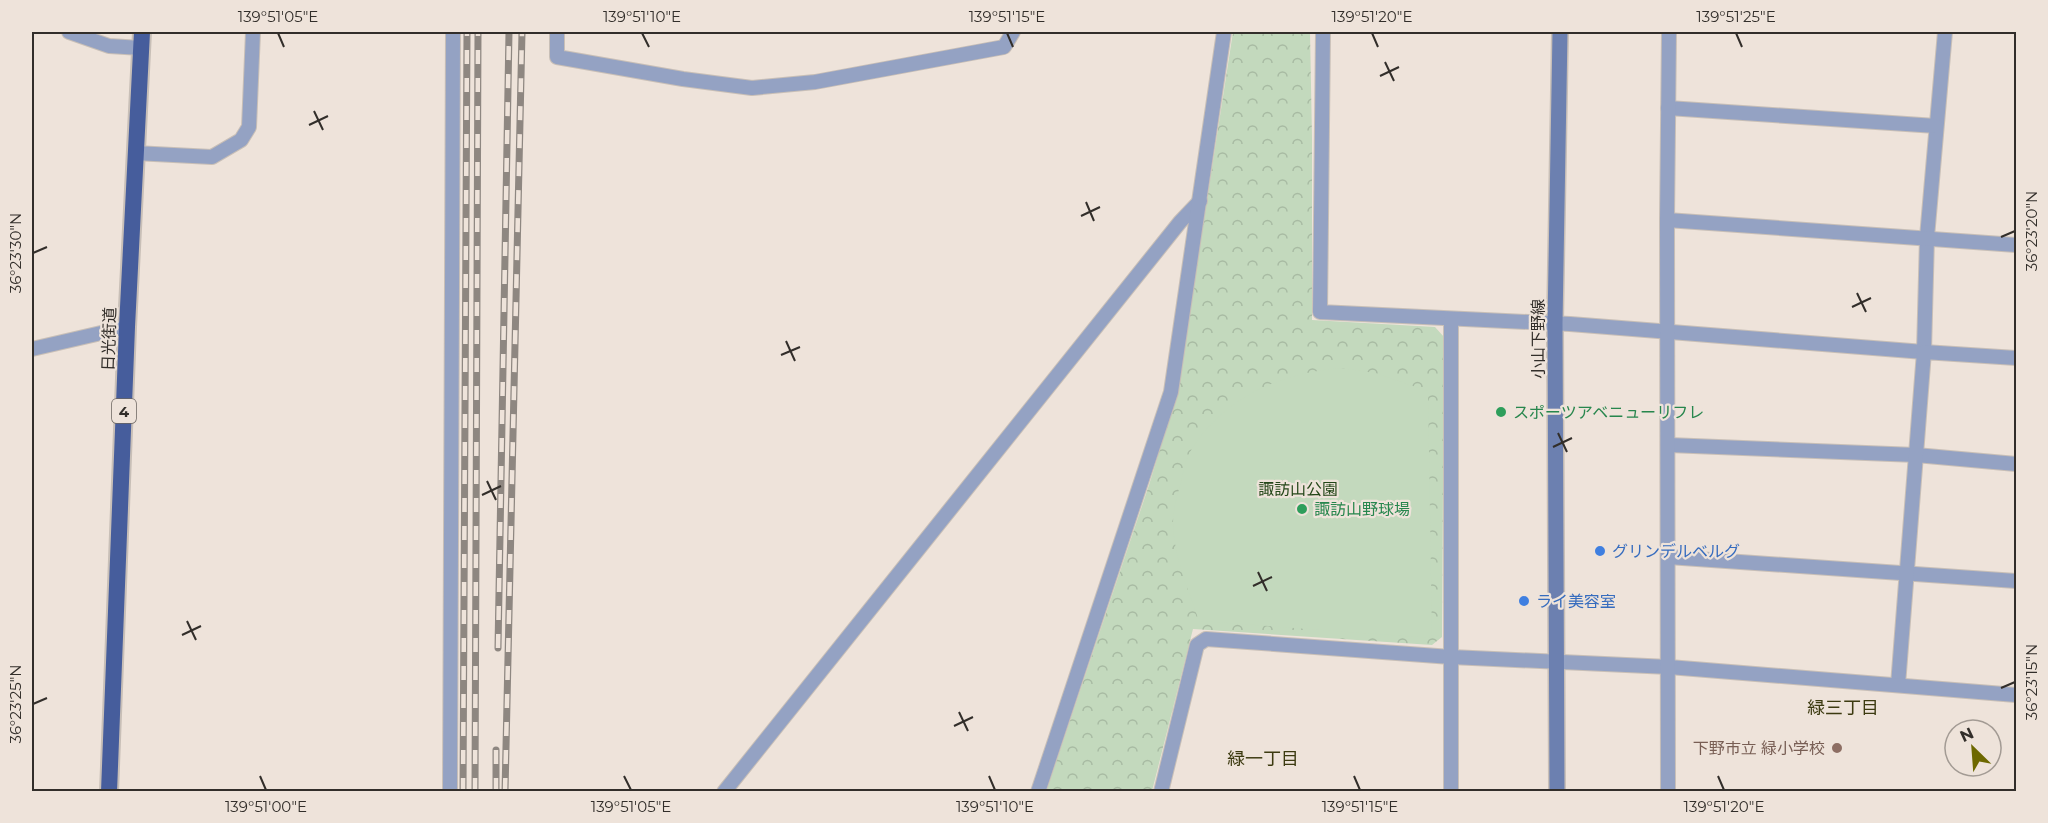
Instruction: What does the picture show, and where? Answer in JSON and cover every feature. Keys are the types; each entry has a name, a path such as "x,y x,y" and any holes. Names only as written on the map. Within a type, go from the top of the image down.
{"highway":[{"name":"日光街道","path":"109,792 141,40"}],"main road":[{"name":"小山下野線","path":"1557,792 1555,323 1560,32"}],"street":[{"path":"69,32 109,46 141,40"},
{"path":"135,153 212,157 241,140 249,127 253,32"},
{"path":"450,792 453,32"},
{"path":"557,32 557,57 682,79 752,88 815,82 1004,47 1013,32"},
{"path":"1038,792 1171,392 1224,32"},
{"path":"1323,32 1320,312 1555,323 2016,358"},
{"path":"1668,792 1669,32"},
{"path":"1898,685 1924,352 1928,237 1945,32"},
{"path":"1668,108 1936,126"},
{"path":"724,792 1165,241 1200,201"},
{"path":"1667,220 2016,244"},
{"path":"1451,319 1451,792"},
{"path":"32,349 127,327"},
{"path":"1669,445 1916,455 2016,464"},
{"path":"1668,557 2016,581"},
{"path":"1161,792 1197,645 1206,639 1450,657 1556,660 1669,667 2016,694"}],"green space":[{"name":"諏訪山公園","path":"1233,32 1310,32 1312,320 1435,327 1444,337 1442,637 1432,645 1193,629 1152,791 1046,792 1149,485 1177,393"},
{"name":"諏訪山野球場","path":"1341,368 1375,373 1428,391 1432,638 1199,621 1179,561 1173,523 1185,463 1190,452 1203,433 1219,417 1236,403 1255,392 1296,376"}],"railway":[{"path":"463,792 467,32"},
{"path":"475,792 478,32"},
{"path":"498,648 509,32"},
{"path":"505,792 522,32"},
{"path":"496,750 496,792"}],"place":[{"name":"スポーツアベニューリフレ","path":"1501,412"},
{"name":"諏訪山野球場","path":"1302,509"},
{"name":"グリンデルベルグ","path":"1600,551"},
{"name":"ライ美容室","path":"1524,601"},
{"name":"下野市立 緑小学校","path":"1837,748"}],"district":[{"name":"緑三丁目","path":"1843,708"},
{"name":"緑一丁目","path":"1263,759"}]}
